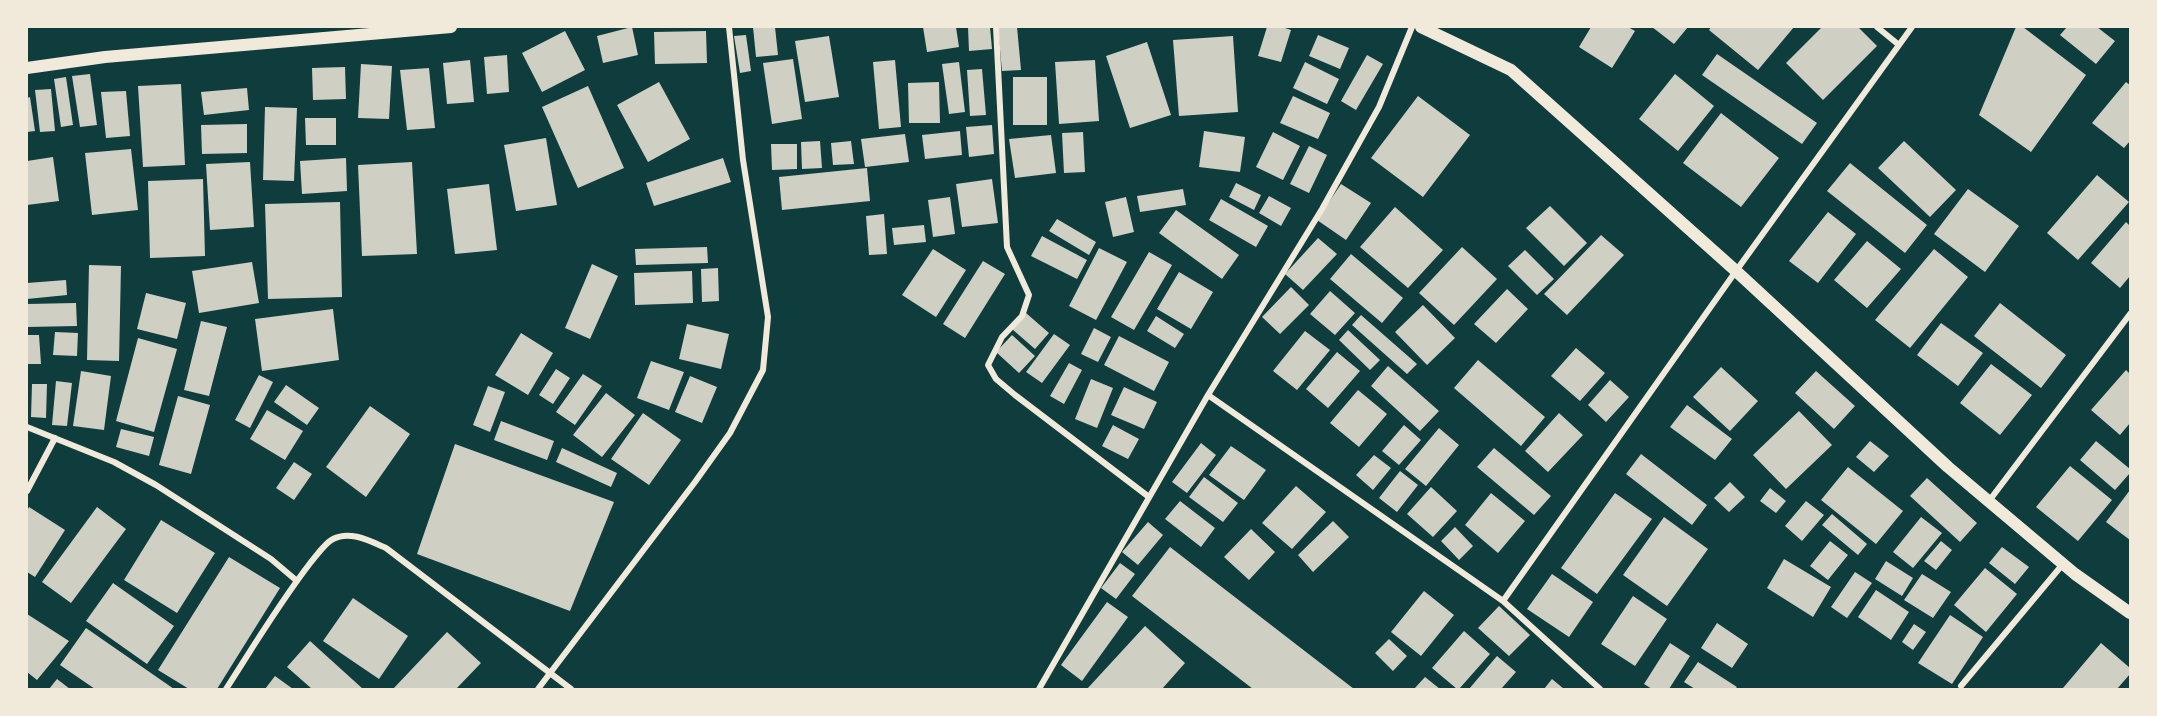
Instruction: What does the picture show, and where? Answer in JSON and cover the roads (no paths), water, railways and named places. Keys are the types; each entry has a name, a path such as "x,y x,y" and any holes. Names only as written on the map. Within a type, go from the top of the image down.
{"main road":[{"path":"27,68 105,57 451,27"},
{"path":"1421,27 1511,70 1736,271 1948,467 2063,564 2130,613"}],"street":[{"path":"538,689 730,433 763,370 768,317 743,160 729,27"},
{"path":"996,27 1007,247 1029,295 1022,316 1002,337 988,365 996,379 1015,395 1149,497"},
{"path":"1039,689 1208,395 1322,209 1379,107 1412,27"},
{"path":"1877,27 1899,45"},
{"path":"1503,601 1912,27"},
{"path":"1989,501 2130,314"},
{"path":"1208,395 1503,601 1600,689"},
{"path":"27,427 114,462 156,485 271,559 297,581"},
{"path":"27,491 55,438"},
{"path":"226,689 297,581 332,539 347,535 366,539 386,548 572,689"},
{"path":"1961,686 2063,564"}]}
